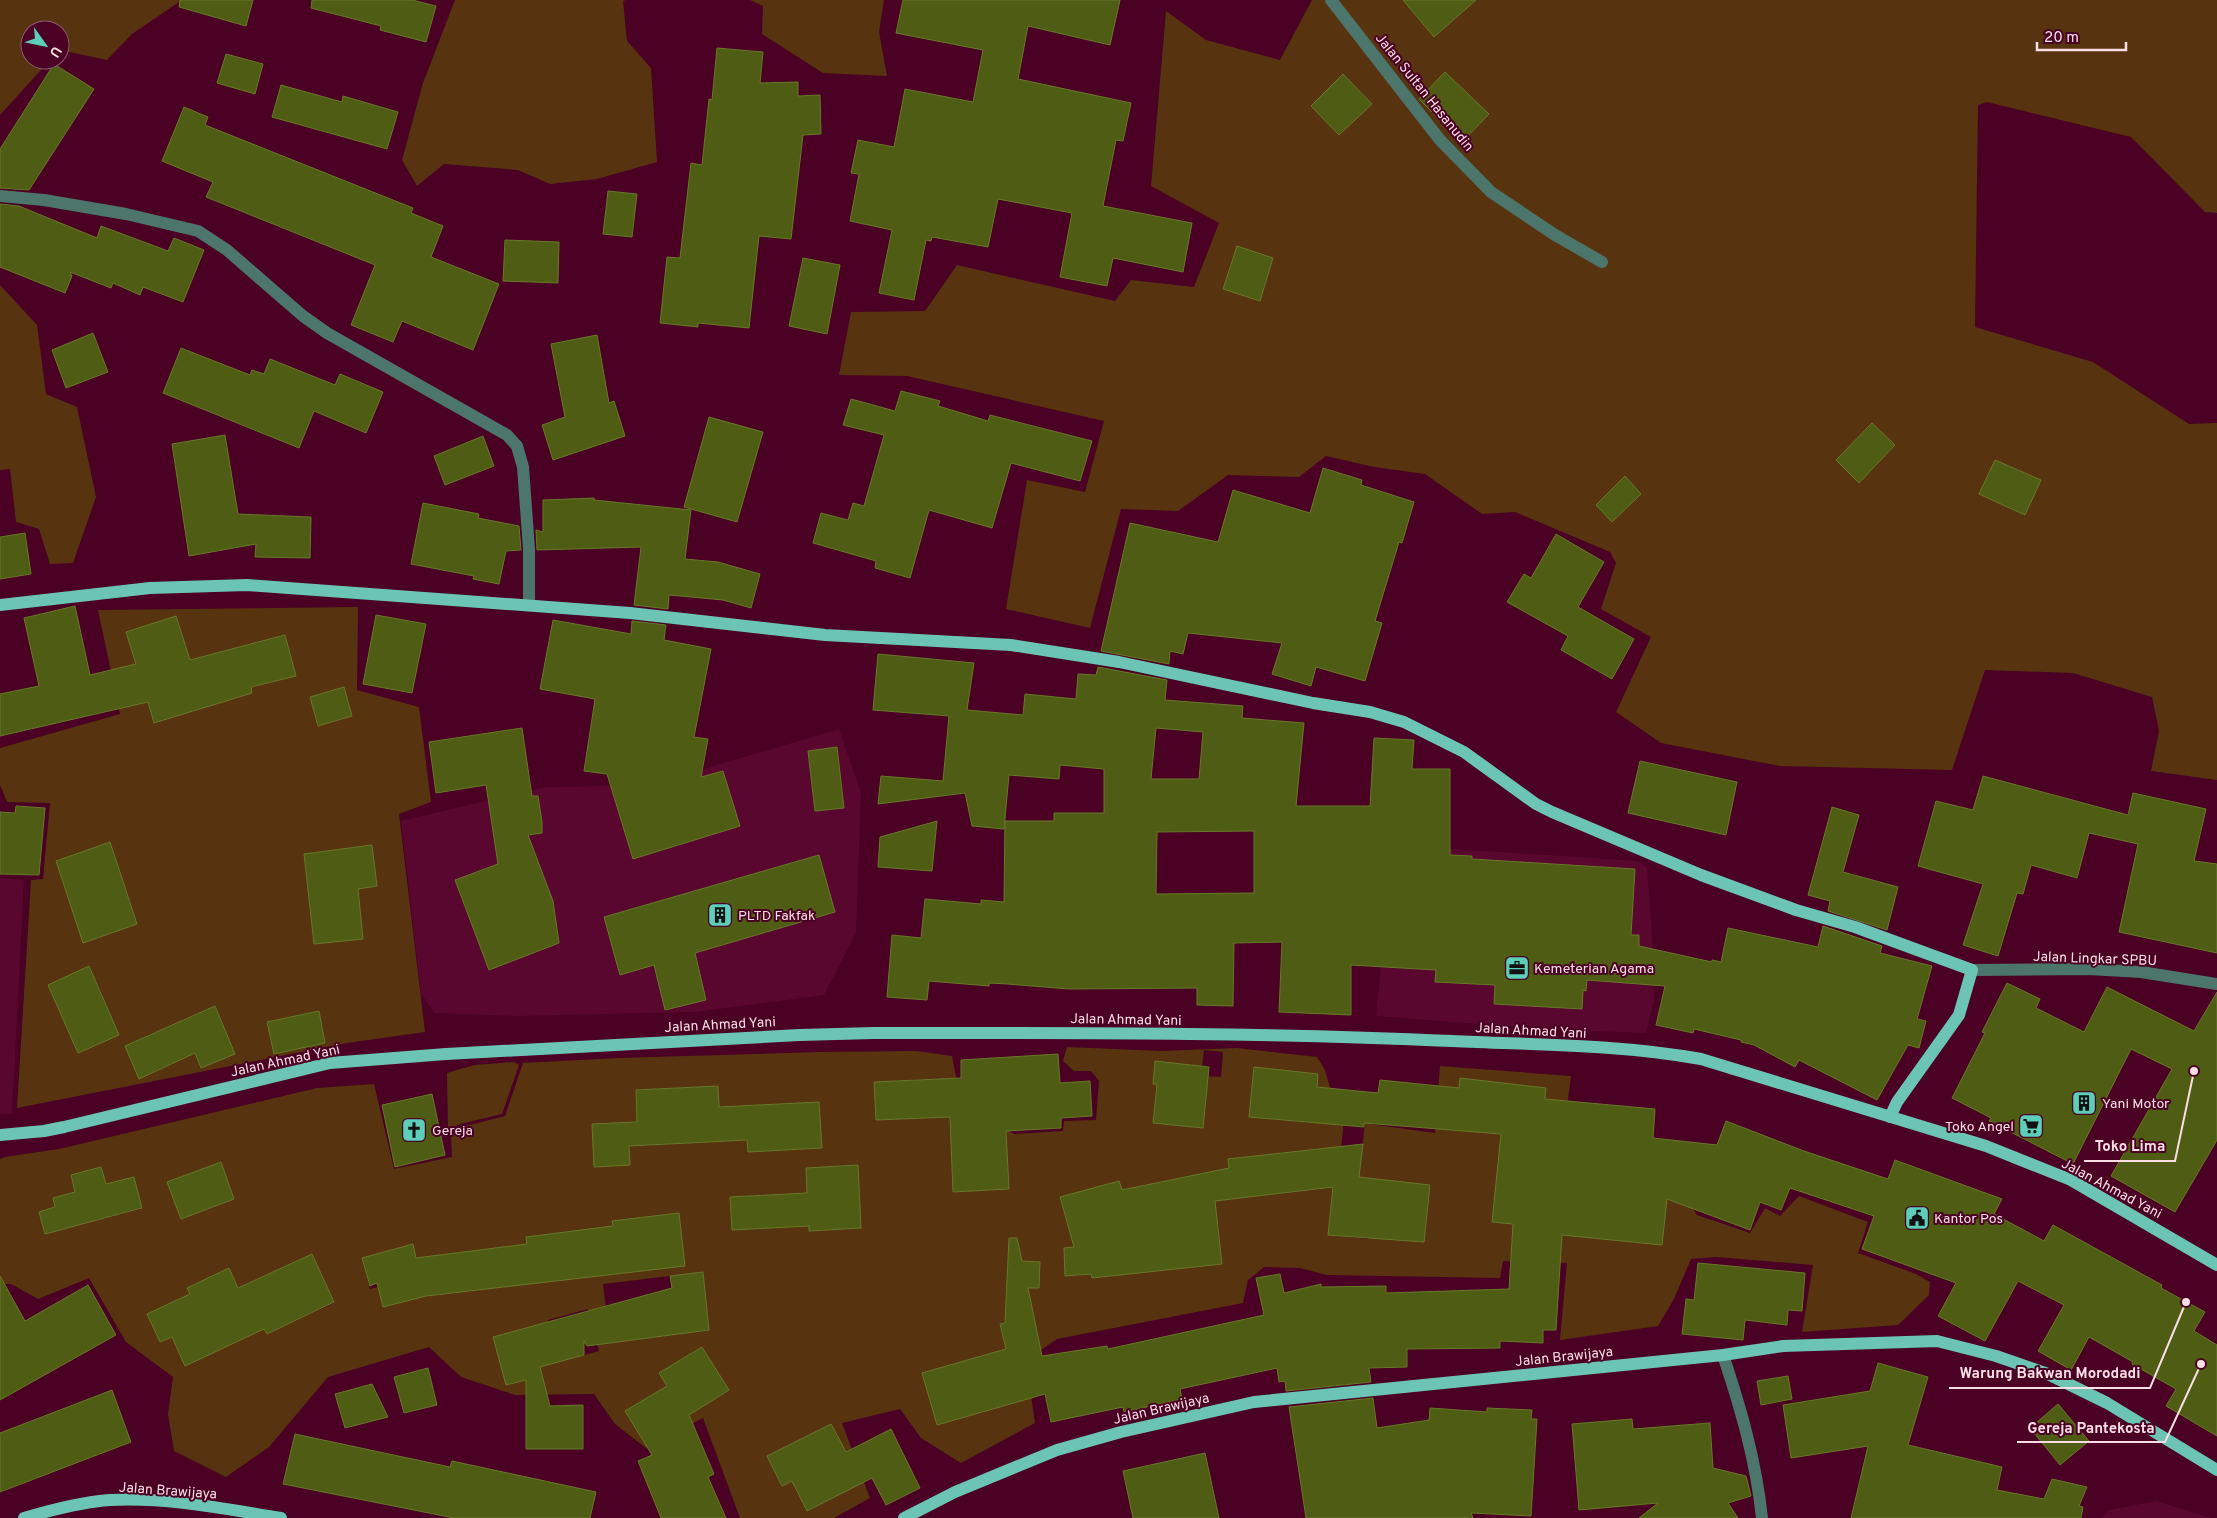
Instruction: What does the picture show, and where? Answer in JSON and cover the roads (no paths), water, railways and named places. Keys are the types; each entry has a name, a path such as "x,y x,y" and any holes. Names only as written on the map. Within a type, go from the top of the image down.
{"main road":[{"path":"0,605 150,588 247,585 630,613 825,634 1011,645 1119,662 1313,704 1370,712 1404,722 1438,738 1476,760 1536,804 1597,831 1701,875 1796,910 1855,927 1972,970 1959,1016 1897,1102 1890,1117"},
{"name":"Jalan Ahmad Yani","path":"0,1135 51,1130 330,1063 446,1054 799,1035 874,1033 1342,1036 1584,1047 1674,1054 1700,1060 1986,1146 2071,1180 2217,1265"},
{"name":"Jalan Brawijaya","path":"904,1518 955,1492 1057,1450 1122,1432 1254,1402 1722,1355 1783,1346 1937,1341 1996,1356 2048,1374 2108,1403 2217,1470"},
{"name":"Jalan Brawijaya","path":"24,1518 56,1509 109,1500 141,1500 199,1505 281,1518"}],"street":[{"name":"Jalan Sultan Hasanudin","path":"1331,0 1440,140 1491,192 1555,235 1602,262"},
{"path":"0,196 44,200 126,214 198,231 227,250 303,316 327,333 507,435 517,446 523,468 529,606"},
{"name":"Jalan Lingkar SPBU","path":"1972,970 2141,972 2217,984"},
{"path":"1722,1355 1743,1414 1754,1459 1762,1518"}],"place":[{"name":"PLTD Fakfak","path":"720,915"},
{"name":"Kemeterian Agama","path":"1517,968"},
{"name":"Toko Lima","path":"2194,1071"},
{"name":"Yani Motor","path":"2084,1103"},
{"name":"Toko Angel","path":"2031,1126"},
{"name":"Gereja","path":"414,1130"},
{"name":"Kantor Pos","path":"1917,1218"},
{"name":"Warung Bakwan Morodadi","path":"2186,1302"},
{"name":"Gereja Pantekosta","path":"2201,1364"}]}
